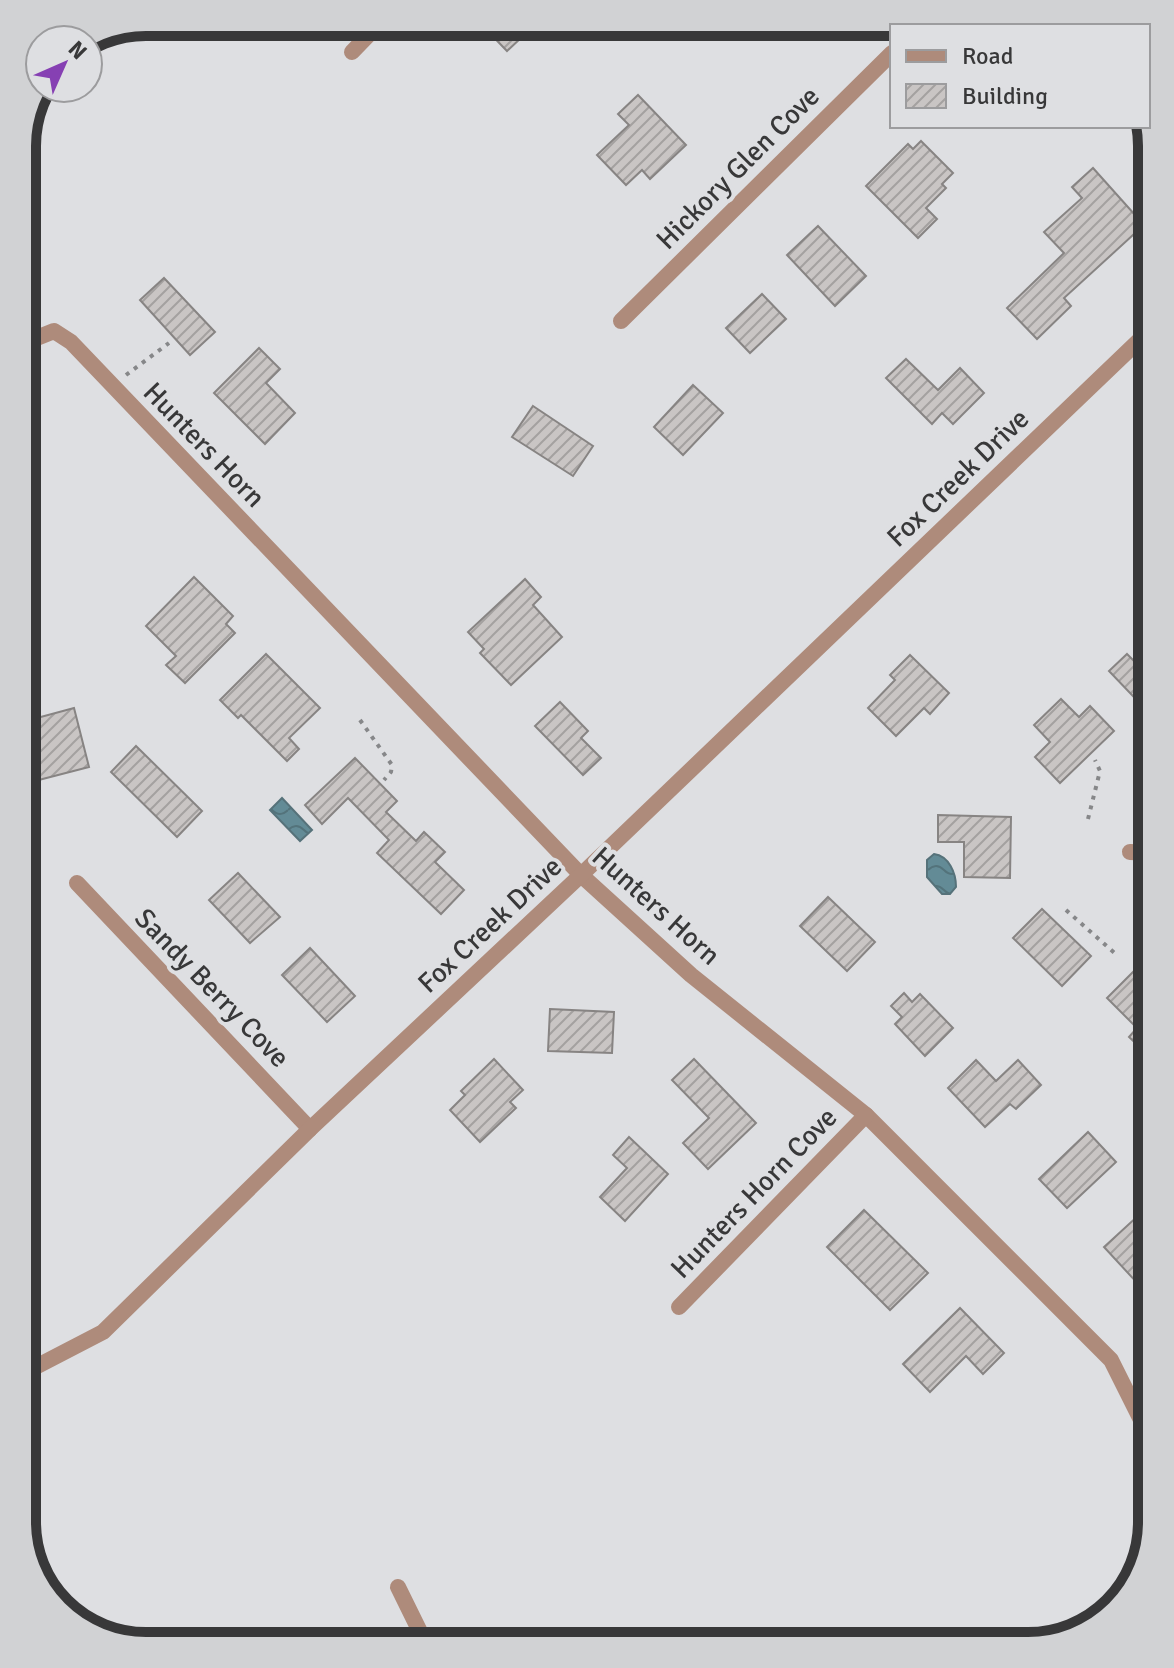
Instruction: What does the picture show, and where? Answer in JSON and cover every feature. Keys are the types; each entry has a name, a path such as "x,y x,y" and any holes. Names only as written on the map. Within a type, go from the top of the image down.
{"street":[{"path":"352,52 367,36"},
{"name":"Hickory Glen Cove","path":"621,321 890,55"},
{"name":"Hunters Horn","path":"36,338 54,331 71,342 581,875 691,975 866,1115 1111,1360 1138,1414"},
{"name":"Fox Creek Drive","path":"36,1367 103,1332 310,1129 581,875 1138,341"},
{"path":"1130,852 1138,852"},
{"name":"Sandy Berry Cove","path":"77,883 310,1129"},
{"name":"Hunters Horn Cove","path":"679,1307 866,1115"},
{"path":"398,1587 420,1632"}],"path":[{"path":"126,375 169,343"},
{"path":"360,720 392,765 391,772 384,780"},
{"path":"1088,819 1100,771 1095,760"},
{"path":"1066,910 1118,956"}],"water":[{"path":"282,798 312,830 300,841 270,810"},
{"path":"934,854 948,862 955,876 956,887 950,894 942,894 927,877 927,860"}],"building":[{"path":"493,36 523,36 507,51"},
{"path":"638,95 686,145 650,179 642,170 626,185 597,155 629,125 618,114"},
{"path":"921,141 953,173 942,184 946,188 926,208 937,219 918,238 866,186 908,144 913,149"},
{"path":"1093,168 1138,218 1138,230 1064,298 1071,306 1037,339 1007,308 1064,253 1044,232 1082,198 1072,187"},
{"path":"818,226 866,276 835,306 787,255"},
{"path":"164,278 215,332 190,355 140,300"},
{"path":"762,294 786,319 750,353 726,328"},
{"path":"259,348 280,369 266,383 295,413 265,444 214,393"},
{"path":"906,359 938,390 960,368 984,393 953,424 942,413 932,424 886,378"},
{"path":"693,385 723,413 683,455 654,427"},
{"path":"533,406 593,446 573,476 512,437"},
{"path":"194,577 233,616 226,624 235,633 185,683 166,665 176,656 146,626"},
{"path":"525,579 541,597 533,605 562,637 511,685 480,653 484,649 468,632"},
{"path":"266,654 320,708 289,738 299,749 287,761 241,715 238,718 220,700"},
{"path":"1127,654 1138,665 1138,701 1109,671"},
{"path":"910,655 949,693 930,714 924,708 896,736 868,708 895,680 890,675"},
{"path":"1061,699 1079,717 1090,706 1114,731 1060,783 1035,757 1050,742 1034,725"},
{"path":"560,702 588,731 581,738 601,758 583,775 535,726"},
{"path":"74,708 89,767 36,781 36,718"},
{"path":"136,746 202,811 177,837 111,772"},
{"path":"355,758 397,801 386,812 416,841 424,832 445,852 435,862 464,890 441,914 377,853 389,840 348,798 322,824 305,805"},
{"path":"938,815 1011,817 1010,878 964,877 964,842 938,842"},
{"path":"238,873 280,917 250,943 209,900"},
{"path":"828,897 875,942 847,971 800,926"},
{"path":"1042,909 1091,956 1062,986 1013,938"},
{"path":"310,948 355,996 327,1022 282,975"},
{"path":"1138,969 1138,1046 1129,1037 1137,1028 1107,998"},
{"path":"904,993 912,1002 920,994 953,1028 925,1056 895,1024 902,1017 891,1006"},
{"path":"550,1009 614,1012 612,1053 548,1051"},
{"path":"494,1059 523,1090 510,1102 516,1108 480,1142 450,1110 465,1095 461,1091"},
{"path":"694,1059 756,1123 708,1169 683,1143 709,1118 672,1080"},
{"path":"976,1060 996,1081 1018,1060 1041,1085 1016,1109 1010,1104 985,1127 948,1088"},
{"path":"1088,1132 1116,1162 1067,1208 1039,1179"},
{"path":"629,1137 668,1174 625,1221 600,1197 627,1168 613,1155"},
{"path":"864,1210 928,1273 890,1310 827,1247"},
{"path":"1138,1216 1138,1284 1104,1247"},
{"path":"960,1308 1004,1353 983,1374 966,1356 930,1392 903,1364"}]}
